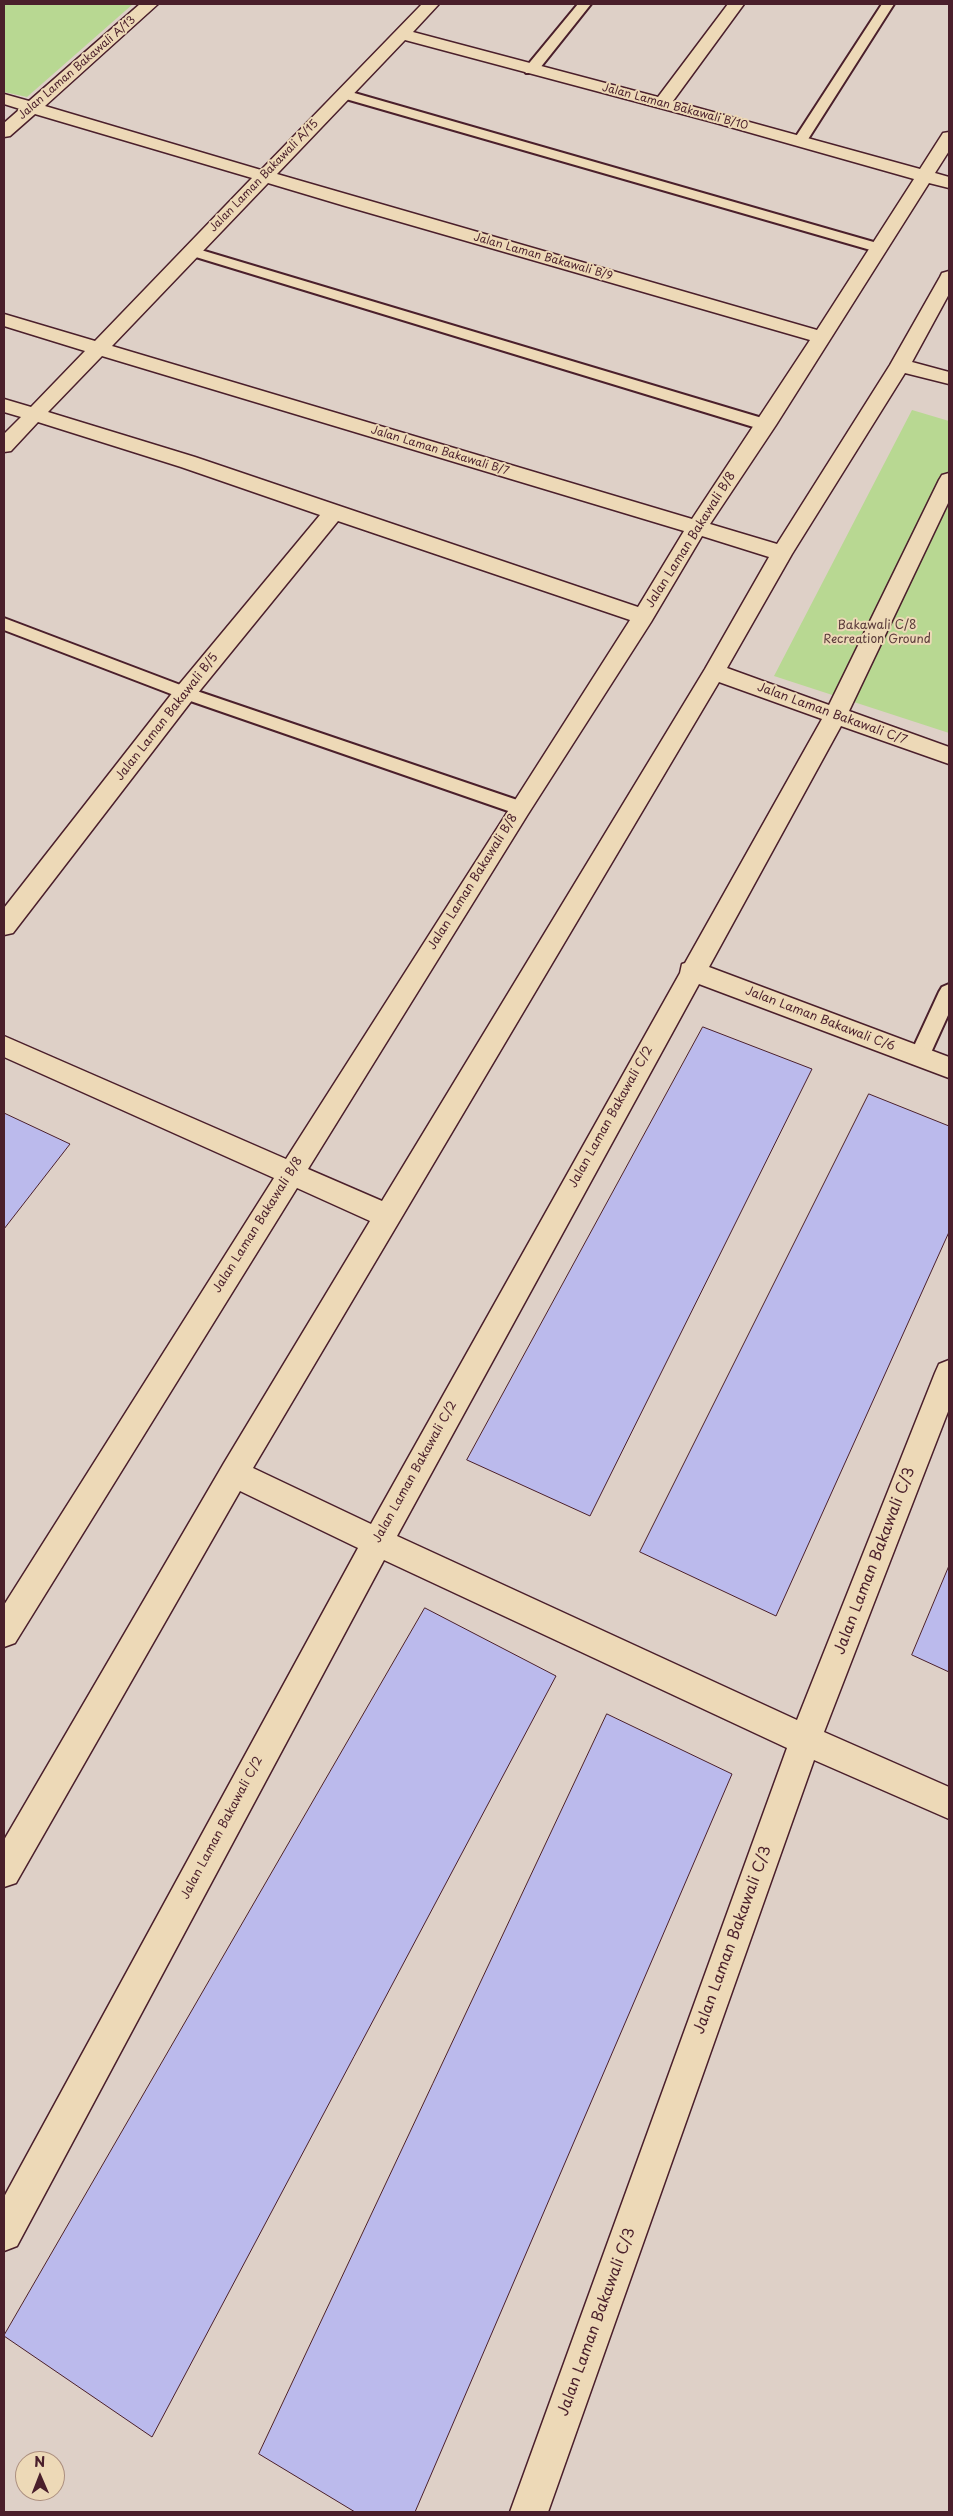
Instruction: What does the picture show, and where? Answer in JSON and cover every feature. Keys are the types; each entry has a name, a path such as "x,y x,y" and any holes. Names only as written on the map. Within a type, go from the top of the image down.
{"street":[{"name":"Jalan Laman Bakawali A/13","path":"4,132 150,4"},
{"name":"Jalan Laman Bakawali A/15","path":"4,446 190,251 431,4"},
{"path":"662,103 736,4"},
{"name":"Jalan Laman Bakawali B/10","path":"401,34 531,70 662,103 949,183"},
{"name":"Jalan Laman Bakawali B/9","path":"4,99 821,337"},
{"name":"Jalan Laman Bakawali B/8","path":"4,1632 520,808 643,617 696,528 766,425 949,137"},
{"path":"4,1871 234,1473 714,672 782,552 900,364 949,277"},
{"name":"Jalan Laman Bakawali B/7","path":"4,320 696,528 782,552"},
{"path":"900,364 949,378"},
{"path":"4,405 188,462 643,617"},
{"name":"Jalan Laman Bakawali C/2","path":"4,2233 377,1543 691,971 835,716 949,480"},
{"name":"Jalan Laman Bakawali B/5","path":"4,926 185,693 334,512"},
{"name":"Jalan Laman Bakawali C/7","path":"714,672 949,756"},
{"name":"Jalan Laman Bakawali C/6","path":"691,971 949,1068"},
{"path":"4,1046 387,1216"},
{"name":"Jalan Laman Bakawali C/3","path":"529,2512 805,1741 949,1373"},
{"path":"234,1473 377,1543 805,1741 949,1803"}],"lane":[{"path":"531,70 585,4"},
{"path":"800,141 888,4"},
{"path":"344,94 879,248"},
{"path":"190,251 766,425"},
{"path":"4,624 185,693 520,808"},
{"path":"919,1056 949,992"}],"green space":[{"path":"4,4 133,4 27,97 4,92"},
{"name":"Bakawali C/8 Recreation Ground","path":"912,410 949,421 949,733 774,676"}],"building":[{"path":"703,1027 812,1069 590,1516 467,1460"},
{"path":"869,1094 949,1126 949,1232 776,1616 640,1552"},
{"path":"4,1113 70,1144 4,1229"},
{"path":"949,1566 949,1672 912,1655"},
{"path":"425,1608 556,1676 152,2437 4,2336"},
{"path":"607,1714 732,1774 415,2512 355,2512 259,2454"}]}
